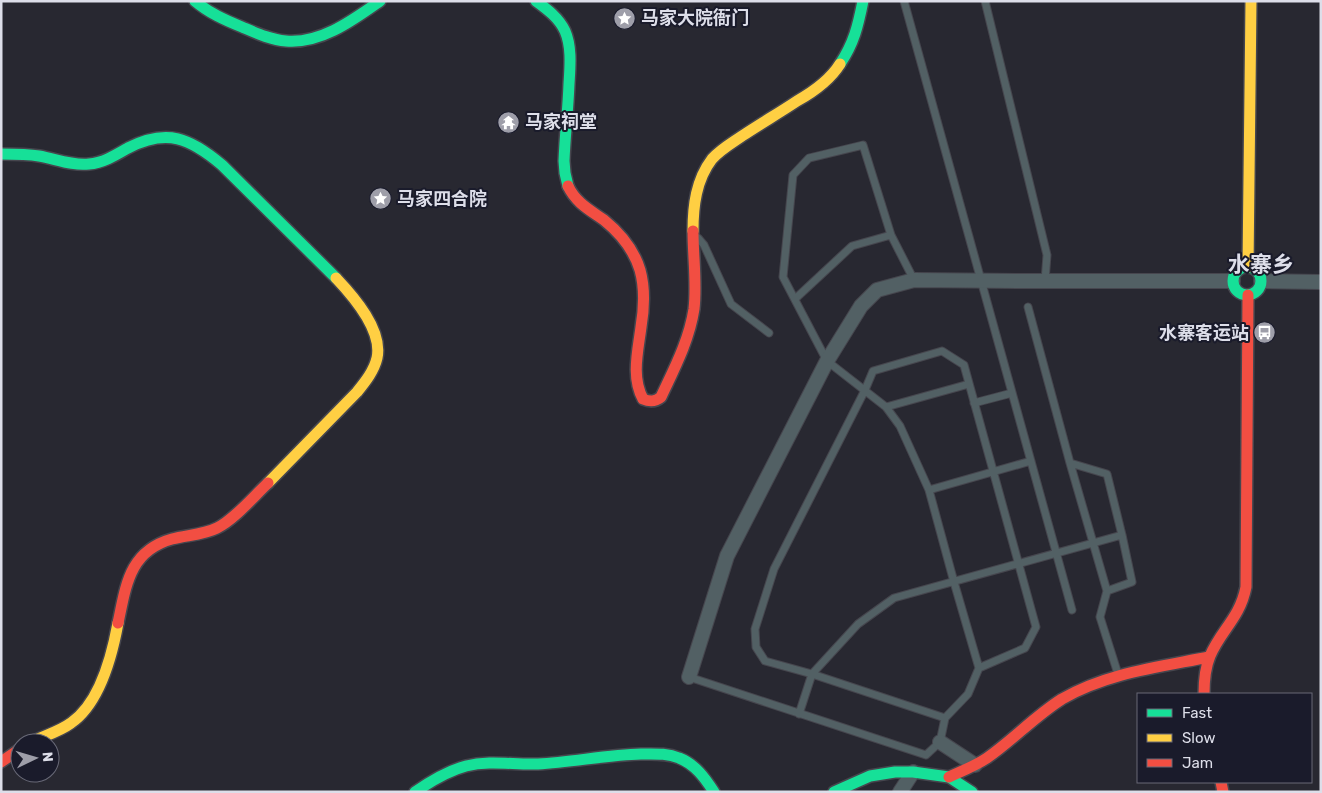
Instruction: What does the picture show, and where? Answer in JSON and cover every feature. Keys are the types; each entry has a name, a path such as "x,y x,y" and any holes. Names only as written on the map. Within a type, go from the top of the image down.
{"main road":[{"path":"195,1 223,20 272,38 287,41 300,41 320,36 349,22 380,1"},
{"path":"536,1 561,24 569,46 570,69 565,171 570,191 581,205 606,223 622,238 632,251 641,273 643,300 637,381 640,395 647,401 657,400 661,396 683,349 690,327 696,287 692,214 696,193 703,174 711,160 722,150 819,87 831,77 843,62 854,42 861,21 864,1"},
{"path":"1248,267 1251,1"},
{"path":"1,154 30,155 82,165 104,160 157,137 175,138 193,145 225,169 350,294 372,326 378,347 376,362 362,385 229,520 209,531 163,542 150,549 139,559 131,570 126,582 112,650 91,702 71,723 50,733"},
{"path":"1248,267 1258,272 1261,281 1257,291 1254,294 1248,295 1236,290 1233,281 1236,272 1248,267"},
{"path":"1204,693 1209,657 1240,609 1246,587 1248,295"},
{"path":"949,778 975,765 994,752 1042,713 1076,691 1118,677 1209,657"},
{"path":"415,792 452,771 478,763 539,764 636,754 658,754 686,761 696,769 714,792"},
{"path":"834,792 879,774 913,772 949,778 972,792"}],"street":[{"path":"689,678 726,556 827,361 860,306 876,290 914,280 1233,281"},
{"path":"1261,281 1321,282"},
{"path":"940,742 975,765"},
{"path":"900,792 913,772"}],"lane":[{"path":"904,1 1072,610"},
{"path":"985,1 1047,255 1045,281"},
{"path":"689,678 926,756 940,742 945,718 968,694 979,668 929,490 900,426 886,407 827,361 783,277 793,175 809,158 863,145 891,235 914,280"},
{"path":"692,230 704,245 731,304 769,333"},
{"path":"795,299 852,246 891,235"},
{"path":"1028,307 1107,592 1100,617 1118,677"},
{"path":"945,718 812,674 765,661 756,647 755,630 774,569 873,371 942,351 964,366 1036,628 1025,648 979,668"},
{"path":"886,407 969,384"},
{"path":"974,403 1012,393"},
{"path":"929,490 1031,461"},
{"path":"1070,464 1107,474 1132,582 1107,592"},
{"path":"799,714 812,674 858,624 894,598 1122,535"}],"traffic: fast":[{"path":"195,1 229,22 264,36 286,41 312,39 324,35 348,23 380,1"},
{"path":"536,1 556,18 565,31 569,44 570,71 564,161 568,186"},
{"path":"840,64 855,34 863,1"},
{"path":"1,154 34,155 70,163 89,164 104,160 128,148 155,138 166,137 188,142 222,165 336,278"},
{"path":"1247,267 1257,271 1261,281 1257,291 1247,295 1237,291 1233,281 1237,271 1247,267"},
{"path":"415,792 433,780 459,768 475,764 538,764 651,754 670,755 690,764 699,772 714,792"},
{"path":"834,792 870,776 895,772 913,772 949,777 972,792"}],"traffic: slow":[{"path":"1248,267 1251,1"},
{"path":"693,231 696,194 702,176 712,159 730,144 815,90 840,64"},
{"path":"268,483 357,392 376,363 378,347 371,325 358,304 336,278"},
{"path":"52,733 71,723 90,704 108,664 118,623"}],"traffic: jam":[{"path":"568,186 579,202 616,230 630,249 640,270 644,298 636,373 639,391 643,399 648,401 655,401 661,397 692,321 695,290 693,231"},
{"path":"1204,693 1205,675 1210,656 1235,616 1246,587 1248,295"},
{"path":"118,623 127,583 138,561 147,552 172,539 201,534 217,528 237,514 268,483"},
{"path":"949,777 987,758 1033,720 1062,699 1079,690 1134,672 1209,657"},
{"path":"1,762 10,756"},
{"path":"1221,783 1223,792"}],"place":[{"name":"马家大院衙门","path":"625,18"},
{"name":"马家祠堂","path":"509,122"},
{"name":"马家四合院","path":"381,199"},
{"name":"水寨客运站","path":"1265,333"}],"district":[{"name":"水寨乡","path":"1261,264"}]}
